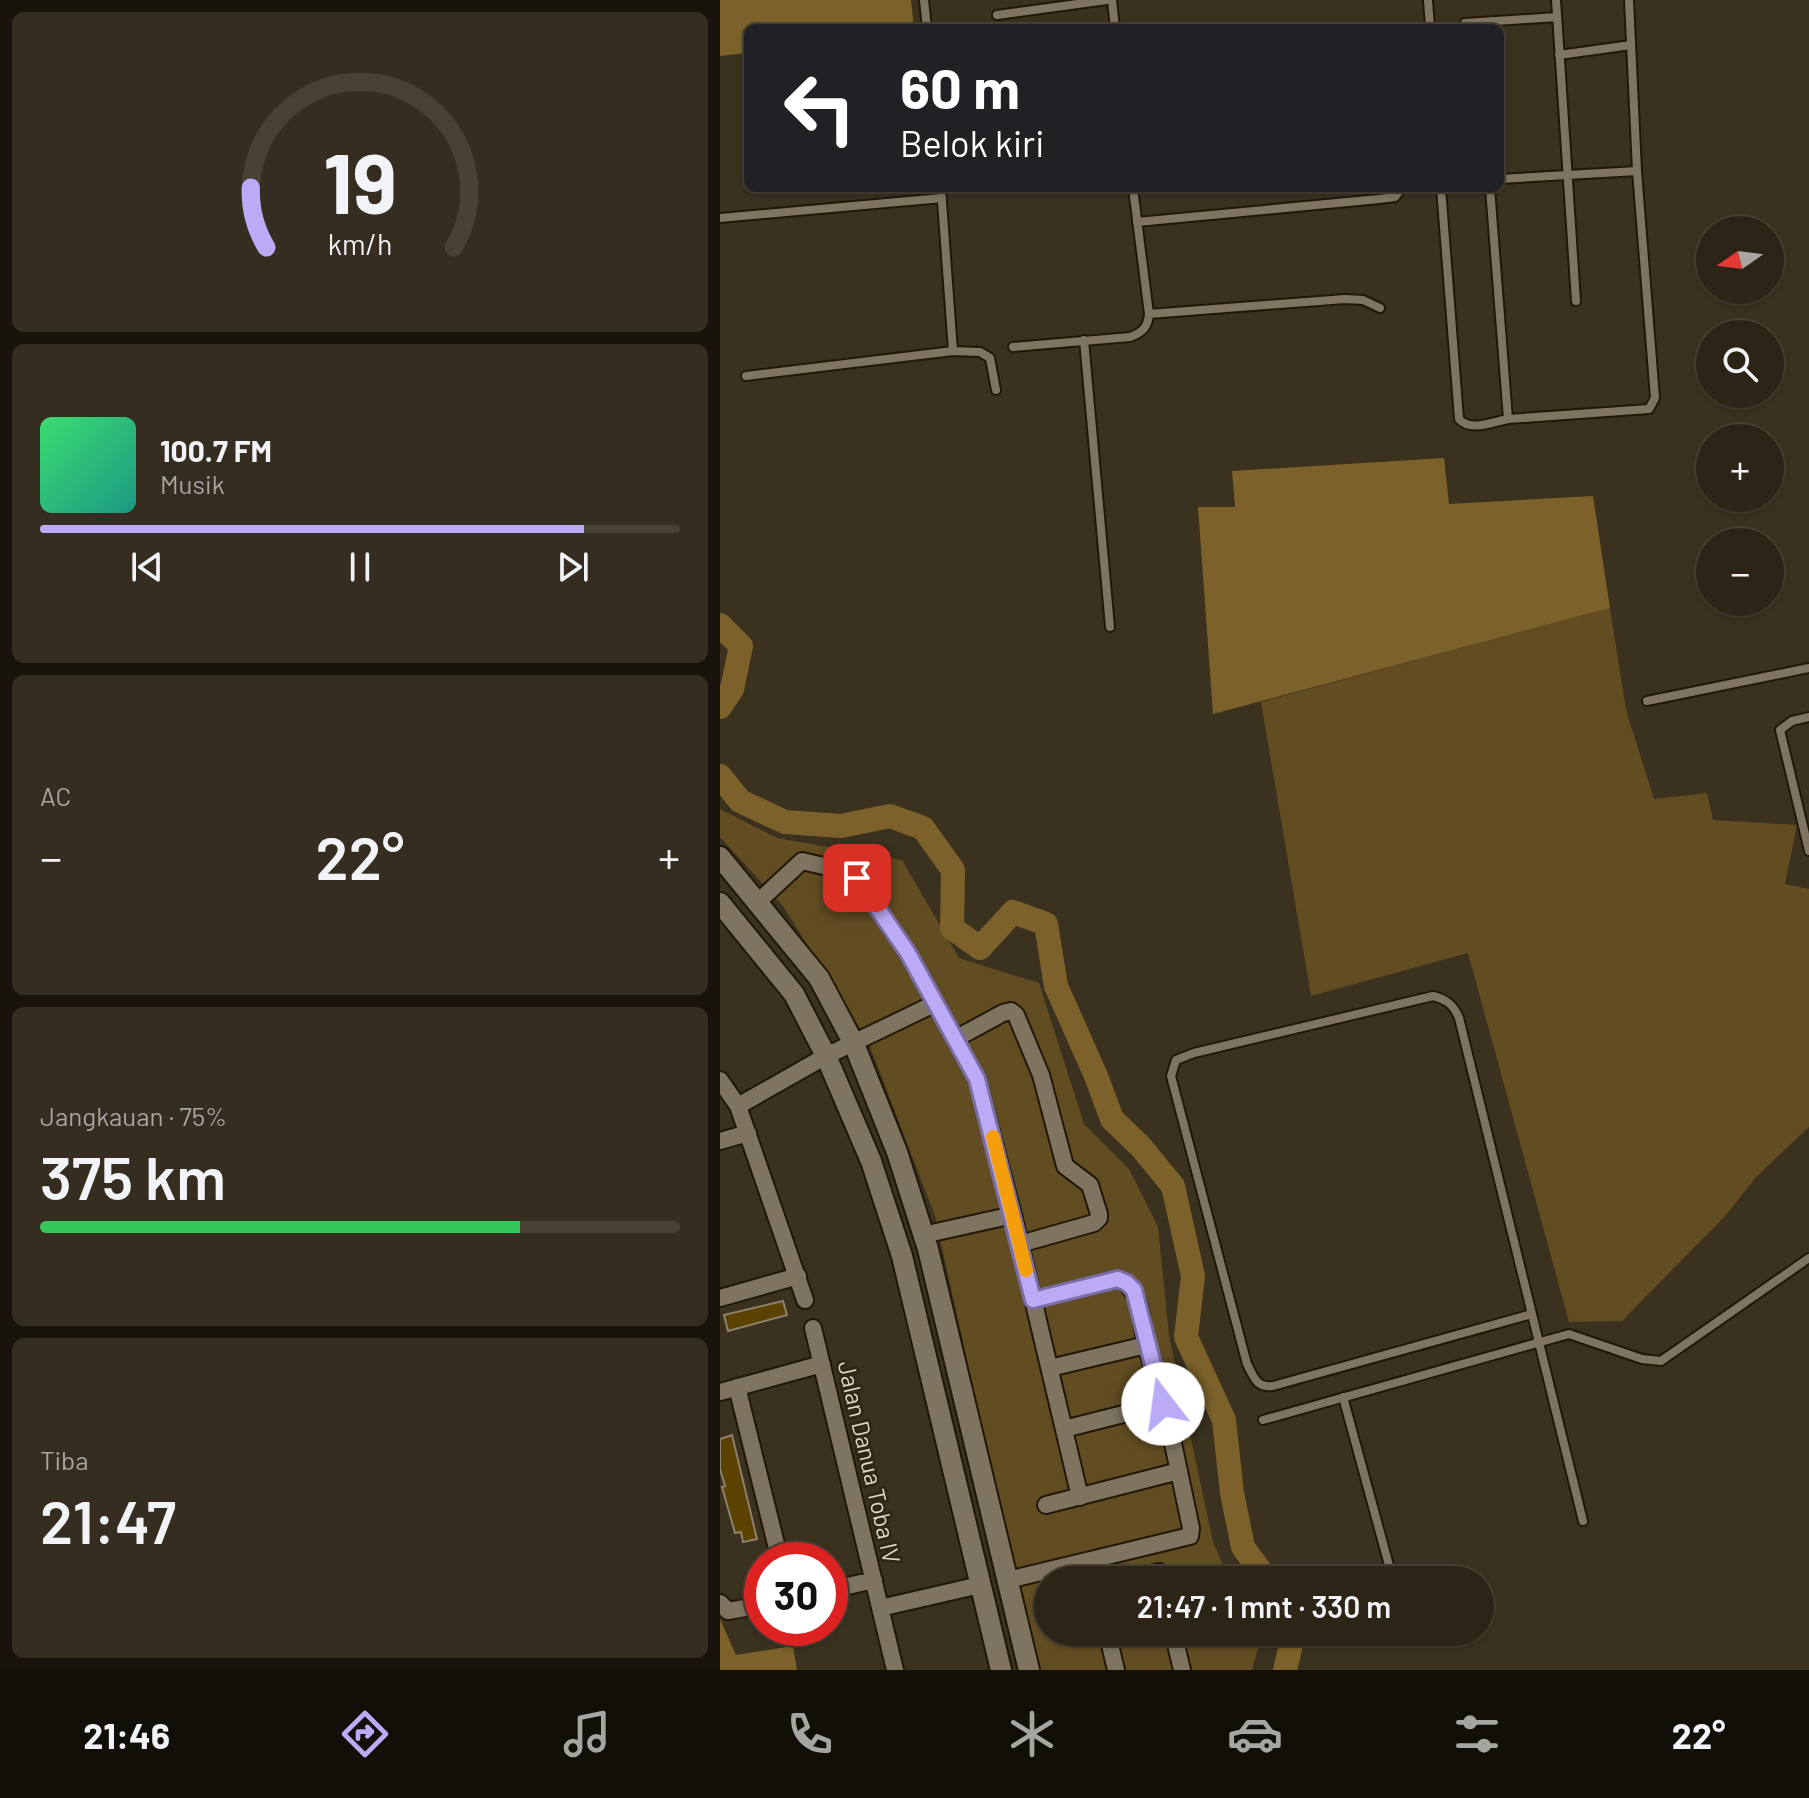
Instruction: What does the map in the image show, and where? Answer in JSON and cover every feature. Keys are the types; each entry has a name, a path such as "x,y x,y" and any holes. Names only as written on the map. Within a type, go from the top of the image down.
{"main road":[{"path":"720,857 819,978 871,1161 902,1256 1001,1670"},
{"path":"720,903 840,1050 897,1152 923,1235 1029,1670"},
{"path":"986,1611 1013,1605"}],"street":[{"path":"758,902 802,861 852,874 863,885 908,953 955,1039 979,1085 1080,1497"},
{"path":"738,1106 840,1050 934,1004"},
{"path":"955,1039 1003,1013 1011,1011 1016,1015 1041,1075 1065,1166 1090,1185 1099,1214 1094,1223 1020,1244"},
{"path":"720,1080 738,1106 805,1300"},
{"path":"720,1141 748,1133"},
{"path":"923,1235 1013,1215"},
{"path":"720,1298 798,1276"},
{"path":"1008,1580 1190,1536 1191,1528 1134,1290 1118,1279 1033,1300"},
{"name":"Jalan Danua Toba IV","path":"813,1328 874,1580 890,1669"},
{"path":"1050,1368 1146,1345"},
{"path":"774,1542 728,1390 822,1364"},
{"path":"1064,1429 1163,1404"},
{"path":"1046,1505 1179,1471"},
{"path":"1090,1561 1091,1566"},
{"path":"848,1586 874,1580"},
{"path":"880,1608 980,1585"},
{"path":"724,1607 744,1606"},
{"path":"1110,1646 1116,1670"},
{"path":"1176,1646 1182,1670"}],"lane":[{"path":"924,0 927,24"},
{"path":"997,15 1109,0 1114,24"},
{"path":"1428,0 1430,24"},
{"path":"1556,0 1576,301"},
{"path":"1441,192 1459,419 1463,424 1472,426 1508,419 1633,411 1653,406 1655,398 1637,171 1629,0"},
{"path":"1465,23 1557,17"},
{"path":"1559,55 1631,45"},
{"path":"1504,179 1637,171"},
{"path":"1013,347 1138,334 1149,322 1133,192"},
{"path":"1137,222 1379,199 1395,197 1399,192"},
{"path":"1490,192 1508,419"},
{"path":"720,218 941,193 953,351"},
{"path":"1149,314 1345,299 1363,300 1380,308"},
{"path":"1084,340 1110,627"},
{"path":"746,376 953,351 980,352 988,355 992,364 996,390"},
{"path":"1647,701 1809,668"},
{"path":"1809,717 1792,721 1780,730 1809,851"},
{"path":"1532,1314 1273,1386 1257,1384 1247,1364 1171,1076 1176,1060 1194,1053 1433,996 1449,1002 1459,1018 1539,1342 1583,1521"},
{"path":"1263,1420 1569,1334 1642,1359 1661,1361 1809,1258"},
{"path":"1343,1397 1389,1566"}],"shaded area":[{"path":"720,0 911,0 914,24 744,24 744,53 720,56"},
{"path":"1444,458 1449,504 1593,496 1610,608 1213,714 1198,507 1235,507 1232,471"},
{"path":"1610,608 1626,710 1654,799 1707,793 1713,820 1797,825 1785,884 1809,889 1809,1127 1757,1176 1726,1215 1622,1321 1569,1322 1468,953 1311,996 1261,702"},
{"path":"720,809 777,838 902,860 959,958 1039,983 1084,1124 1129,1169 1158,1227 1169,1335 1213,1542 1224,1566 1034,1566 1034,1646 1259,1646 1252,1670 1036,1670 935,1216 868,1041 783,906 720,837"},
{"path":"720,1619 736,1655 793,1646 797,1670 720,1670"}],"building":[{"path":"783,1301 787,1315 728,1331 724,1315"},
{"path":"732,1435 757,1539 743,1542 741,1532 735,1533 720,1469 720,1439"}],"waterway":[{"path":"720,625 741,646 732,689 720,707"},
{"path":"720,776 740,801 785,822 841,826 890,816 923,828 953,870 952,928 980,948 1013,912 1046,924 1056,986 1112,1119 1141,1147 1173,1186 1193,1276 1186,1337 1224,1420 1232,1493 1243,1547 1257,1566"},
{"path":"1285,1670 1291,1646"}],"slow traffic":[{"path":"993,1137 1026,1270"}],"route":[{"path":"857,878 908,953 977,1079 1033,1300 1118,1279 1130,1285 1134,1290 1163,1404"}]}
